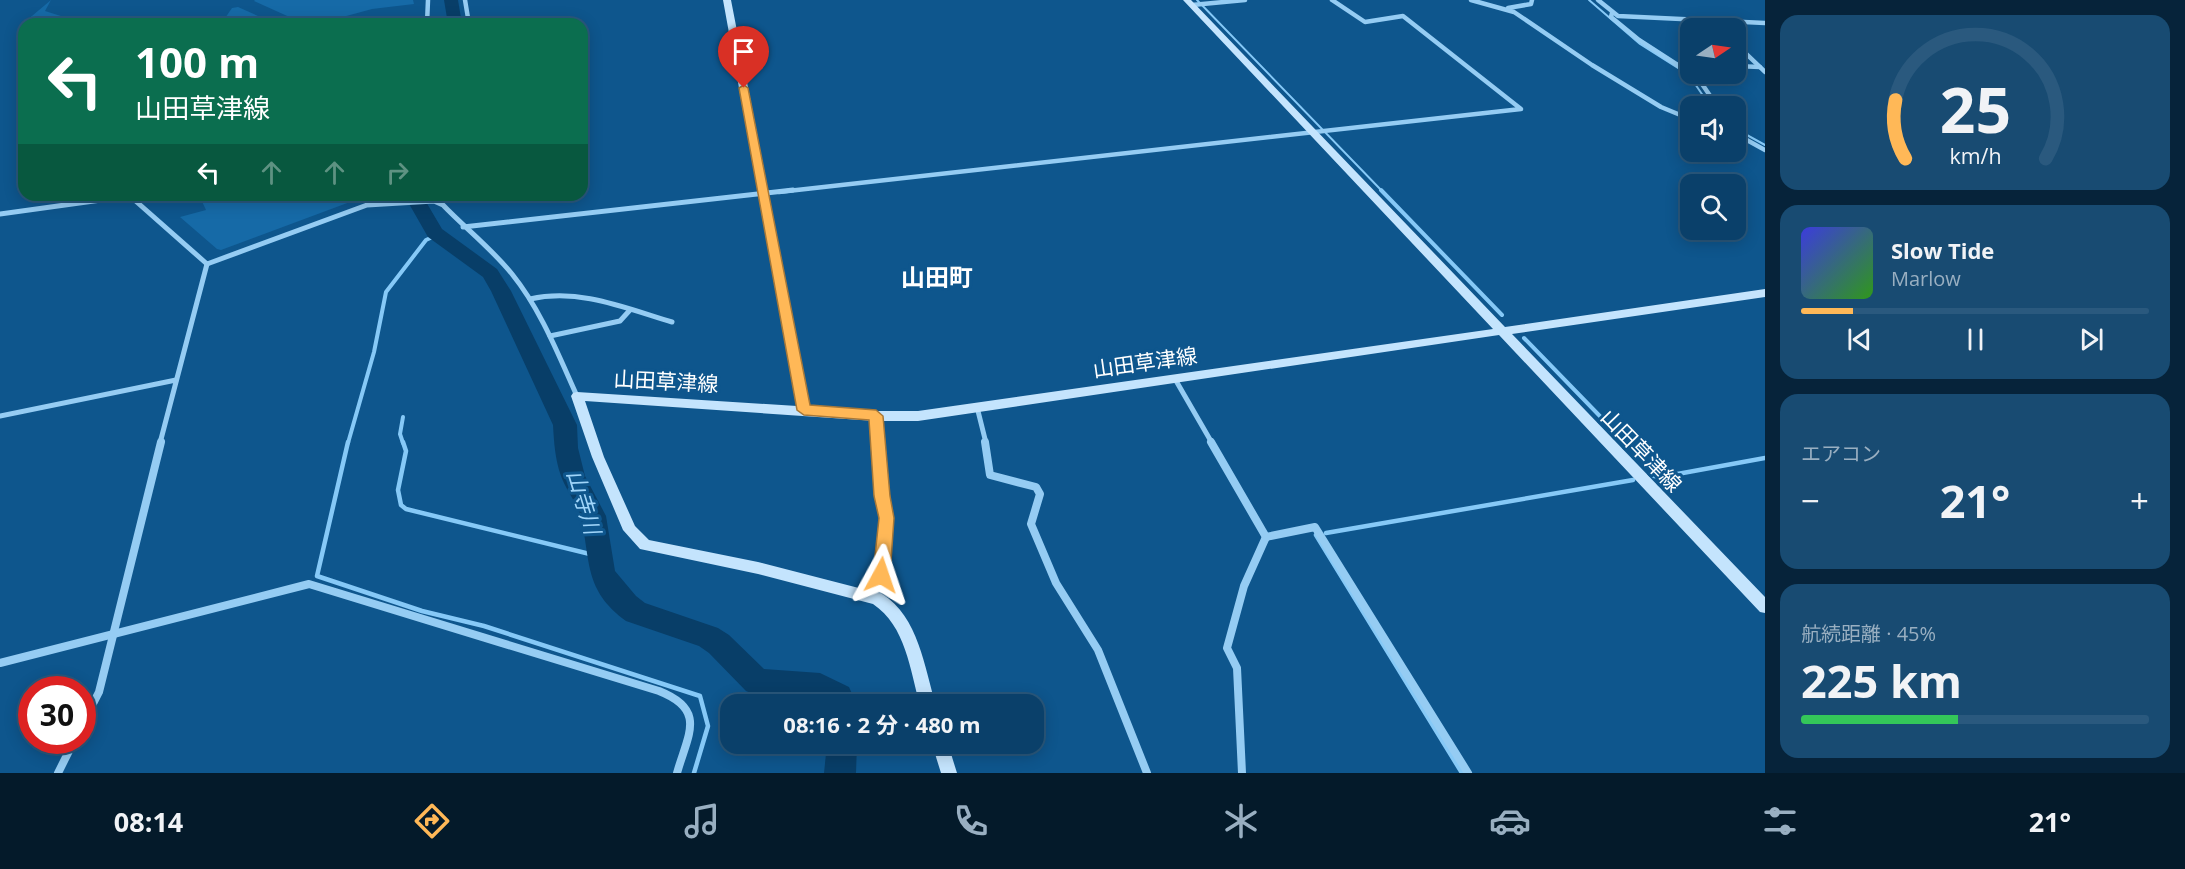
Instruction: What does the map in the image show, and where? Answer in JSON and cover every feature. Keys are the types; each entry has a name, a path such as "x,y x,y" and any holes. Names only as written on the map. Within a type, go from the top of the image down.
{"street":[{"path":"427,18 428,0"},
{"path":"465,0 468,18"},
{"path":"727,0 804,410"},
{"path":"1192,3 1245,0"},
{"path":"463,227 1521,109 1403,16 1365,22 1332,0"},
{"path":"1471,0 1485,6 1508,8 1531,4 1532,0"},
{"path":"1598,0 1612,13 1618,15 1680,19"},
{"path":"1192,3 1321,132 1502,332 1765,293"},
{"path":"1508,8 1592,65 1661,107 1680,115"},
{"path":"1612,13 1611,17 1639,41 1680,67"},
{"path":"1746,23 1765,24"},
{"path":"1746,54 1765,72"},
{"path":"1746,66 1760,67"},
{"path":"1746,140 1765,150"},
{"path":"0,214 94,201"},
{"path":"136,201 207,264"},
{"path":"207,264 367,205 434,201 443,205 511,272 530,299 550,336 577,396 598,457 630,530 645,545 779,573 877,599 891,609 897,617 911,649 925,694"},
{"path":"96,698 207,264"},
{"path":"530,299 546,294 578,297 672,322"},
{"path":"550,336 620,321 630,310"},
{"name":"山田草津線","path":"577,396 876,416 918,416 1502,332 1765,607"},
{"path":"1175,379 1266,537"},
{"path":"0,416 176,380"},
{"path":"977,407 984,431 990,475 1036,487 1040,494 1031,524 1056,584 1098,650 1147,773"},
{"path":"876,416 882,496 886,518 877,599"},
{"path":"1266,537 1315,527 1468,773"},
{"path":"1242,773 1237,668 1227,648 1244,586 1266,537"},
{"path":"0,663 309,584 659,691 683,701 688,707 691,724 677,773"},
{"path":"58,773 68,754"},
{"path":"943,754 949,773"}],"shaded area":[{"path":"51,0 45,11 67,18 30,18"},
{"path":"413,0 414,4 372,9 339,18 292,18 254,1"},
{"path":"238,7 263,18 225,18 232,8"},
{"path":"202,201 353,201 221,250 180,217 206,210"}],"waterway":[{"name":"山寺川","path":"451,0 454,18"},
{"path":"1197,0 1383,192"},
{"path":"1589,0 1640,44 1689,75 1703,96"},
{"path":"1746,135 1765,145"},
{"path":"1381,190 1502,315"},
{"name":"山寺川","path":"416,201 435,233 490,273 501,291 565,425 566,448 573,476 593,516 602,572 607,582 626,605 636,612 708,637 719,644 756,681 776,685 820,687 833,694"},
{"path":"348,443 374,352 386,292 426,240 437,235"},
{"path":"1524,338 1626,443"},
{"path":"403,417 400,434 403,443"},
{"path":"348,442 317,576 422,611 484,626 700,696 708,726 694,773"},
{"path":"403,442 406,451 398,490 401,505 406,509 598,556"},
{"path":"1625,442 1657,475"},
{"path":"1654,476 1661,477 1765,458"},
{"path":"1326,533 1633,480"},
{"path":"1316,535 1462,773"},
{"name":"山寺川","path":"840,773 841,754"}],"district":[{"name":"山田町","path":"937,278"}],"route":[{"path":"744,88 804,410 876,416 882,496 886,518 881,575"}]}
